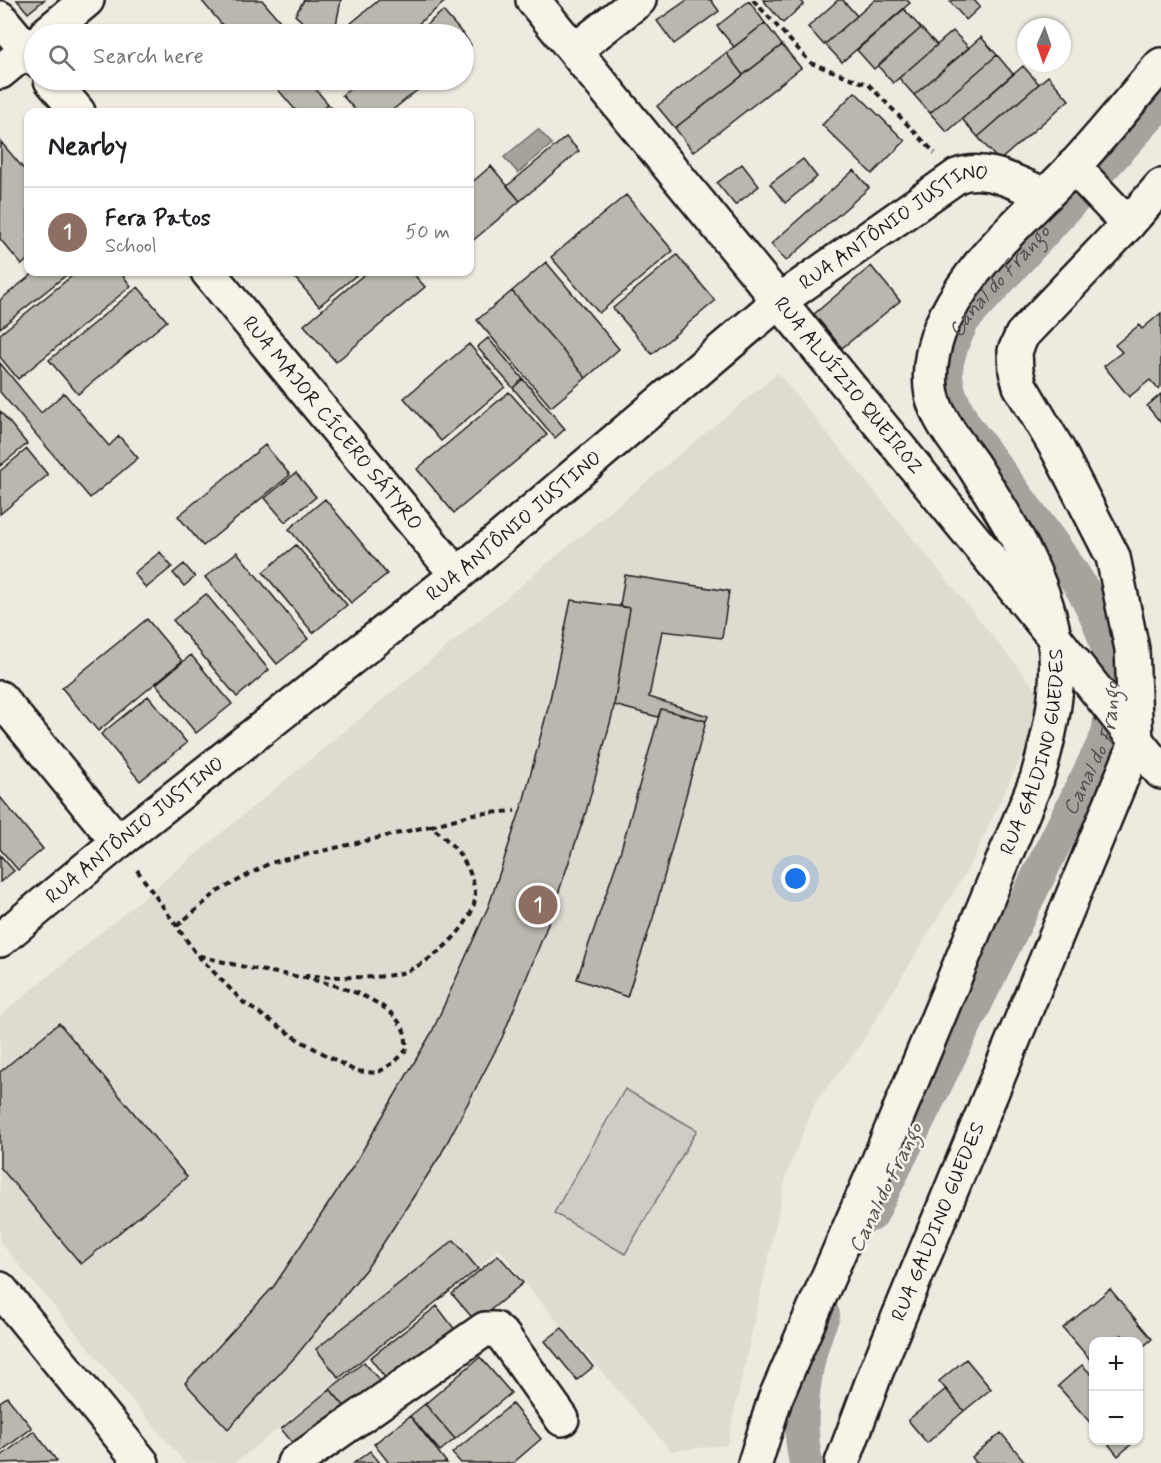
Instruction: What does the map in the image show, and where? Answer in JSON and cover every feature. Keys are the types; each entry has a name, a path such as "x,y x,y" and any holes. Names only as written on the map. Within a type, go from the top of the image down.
{"street":[{"path":"61,24 87,0"},
{"name":"RUA ALUÍZIO QUEIROZ","path":"532,0 1086,678 1146,748"},
{"path":"575,50 639,0"},
{"path":"0,18 24,37"},
{"path":"0,72 24,55"},
{"name":"RUA GALDINO GUEDES","path":"755,1463 775,1399 876,1167 1037,779 1052,727 1056,681 1054,637 1036,576 994,498 940,414 932,396 931,370 936,341 946,315 977,269 1073,166 1161,65"},
{"path":"59,90 75,108"},
{"path":"1073,166 1128,224"},
{"name":"RUA ANTÔNIO JUSTINO","path":"0,939 118,842 457,575 778,302 957,176 968,171 988,173 1046,195"},
{"name":"RUA GALDINO GUEDES","path":"842,1463 876,1372 1146,748 1131,649 1113,557 1058,450 1020,386 1016,371 1015,351 1022,335 1161,186"},
{"name":"RUA MAJOR CÍCERO SÁTYRO","path":"211,276 457,575"},
{"path":"0,698 118,842"},
{"path":"0,1289 142,1463"},
{"path":"294,1463 485,1329 495,1329 504,1337 562,1419"}],"path":[{"path":"753,0 811,63 869,85 957,176"},
{"path":"177,926 217,892 270,863 473,814 516,811"},
{"path":"197,955 263,971 301,975 397,974 428,962 451,941 465,921 475,899 471,874 462,858 447,838 430,826"},
{"path":"118,842 197,955 244,1003 298,1040 355,1071 377,1073 395,1062 407,1049 404,1030 391,1014 371,1000 301,975"}],"shaded area":[{"path":"538,129 552,144 518,173 504,157"},
{"path":"778,373 1047,703 969,867 859,1047 816,1101 787,1173 727,1445 671,1451 527,1286 499,1248 478,1269 235,1463 185,1463 0,1242 0,1016"},
{"path":"625,1089 697,1130 625,1254 554,1213"}],"building":[{"path":"17,0 44,0 28,13"},
{"path":"201,0 262,0 282,24 221,24"},
{"path":"304,0 341,0 336,24 305,24 295,15"},
{"path":"379,0 447,0 418,24 350,24"},
{"path":"687,0 711,0 719,11 674,44 657,21"},
{"path":"763,0 800,0 804,4 783,23"},
{"path":"838,0 843,0 857,16 824,45 808,27"},
{"path":"875,0 907,0 910,3 842,62 825,44"},
{"path":"974,0 980,7 966,20 950,2"},
{"path":"749,1 765,23 734,47 717,26"},
{"path":"904,9 921,28 874,69 857,50"},
{"path":"443,11 454,24 427,24"},
{"path":"765,23 782,45 743,75 726,53"},
{"path":"921,28 937,45 893,83 878,66"},
{"path":"953,31 969,48 914,95 899,78"},
{"path":"981,37 997,55 930,113 914,95"},
{"path":"782,45 801,68 693,152 675,128"},
{"path":"726,53 743,75 675,128 657,106"},
{"path":"997,55 1013,74 947,132 930,113"},
{"path":"1017,71 1028,72 1039,84 978,137 962,119"},
{"path":"1048,76 1069,100 999,161 978,137"},
{"path":"278,90 316,90 328,104 323,108 294,108"},
{"path":"348,90 418,90 395,108 353,108 342,95"},
{"path":"855,92 905,141 872,174 822,125"},
{"path":"566,137 579,151 520,201 507,186"},
{"path":"1,142 24,169 24,263 22,265 0,239"},
{"path":"803,159 817,177 785,203 770,184"},
{"path":"742,164 759,186 735,205 717,183"},
{"path":"491,166 520,201 474,240 474,181"},
{"path":"854,170 869,188 786,261 771,244"},
{"path":"626,195 673,251 599,313 551,257"},
{"path":"677,255 715,301 652,354 613,308"},
{"path":"546,262 619,349 586,378 512,291"},
{"path":"871,266 900,301 842,348 814,314"},
{"path":"30,276 65,276 0,328 0,300"},
{"path":"72,276 123,276 131,286 18,379 0,357 0,334"},
{"path":"293,276 355,276 319,306"},
{"path":"362,276 415,276 425,287 336,362 304,325"},
{"path":"138,287 167,321 78,394 49,360"},
{"path":"512,291 586,378 551,407 477,320"},
{"path":"1161,313 1161,386 1158,389 1150,380 1129,397 1104,366 1122,352 1115,345 1139,325 1142,329"},
{"path":"488,338 523,379 513,388 477,347"},
{"path":"469,344 505,387 441,441 404,398"},
{"path":"0,363 41,413 64,393 109,446 119,436 138,458 90,498 0,392"},
{"path":"523,379 565,429 555,438 513,388"},
{"path":"509,392 547,435 454,513 417,469"},
{"path":"1161,394 1161,423 1147,406"},
{"path":"0,411 27,444 0,466"},
{"path":"265,445 290,475 203,546 178,516"},
{"path":"27,449 48,475 0,514 0,471"},
{"path":"296,473 316,497 285,522 265,498"},
{"path":"325,499 387,574 351,603 289,529"},
{"path":"296,545 347,605 313,633 263,572"},
{"path":"160,552 172,567 146,588 134,573"},
{"path":"237,552 308,639 277,664 205,577"},
{"path":"184,564 195,577 184,586 173,573"},
{"path":"625,575 729,591 722,638 662,631 649,697 708,716 706,721 661,709 658,717 614,705 630,608 620,606"},
{"path":"206,594 269,670 237,697 173,620"},
{"path":"571,600 630,608 613,712 586,812 545,932 502,1038 440,1156 369,1265 296,1356 228,1429 185,1383 274,1286 354,1165 432,1032 489,905 524,799 549,704"},
{"path":"147,619 182,661 98,731 62,688"},
{"path":"191,655 232,704 196,733 156,684"},
{"path":"148,696 187,743 140,781 101,734"},
{"path":"661,709 706,721 653,918 627,997 577,979 620,853"},
{"path":"0,797 43,849 18,870 0,849"},
{"path":"0,855 14,871 0,882"},
{"path":"59,1023 187,1177 81,1264 0,1167 0,1072"},
{"path":"454,1240 478,1269 339,1378 316,1349"},
{"path":"498,1255 523,1283 476,1322 452,1294"},
{"path":"1110,1289 1152,1339 1143,1347 1143,1337 1124,1337 1122,1335 1120,1337 1089,1337 1089,1358 1063,1328"},
{"path":"437,1306 456,1331 389,1383 370,1358"},
{"path":"562,1328 593,1367 577,1380 545,1341"},
{"path":"480,1357 511,1393 455,1439 425,1404"},
{"path":"966,1359 991,1389 964,1411 939,1381"},
{"path":"364,1362 385,1387 351,1414 330,1389"},
{"path":"1082,1365 1089,1372 1089,1421 1058,1386"},
{"path":"330,1389 351,1414 302,1454 281,1429"},
{"path":"946,1389 964,1411 927,1443 908,1420"},
{"path":"7,1397 32,1428 0,1452 0,1402"},
{"path":"425,1404 455,1439 440,1451 410,1416"},
{"path":"512,1404 541,1439 513,1463 461,1463 452,1453"},
{"path":"410,1416 447,1463 389,1463 374,1444"},
{"path":"34,1431 57,1461 0,1463 0,1457"},
{"path":"1001,1433 1026,1463 976,1463 972,1457"},
{"path":"1109,1445 1130,1445 1118,1456"},
{"path":"370,1451 380,1463 354,1463"}],"waterway":[{"name":"Canal do Frango","path":"871,1215 1108,735 1112,701 1107,646 1099,622 1074,576 965,426 947,385 946,374 950,350 963,320 1161,103"},
{"name":"Canal do Frango","path":"806,1463 802,1427 804,1388 811,1350 823,1315"}],"place":[{"name":"Fera Patos","path":"538,905"}]}
